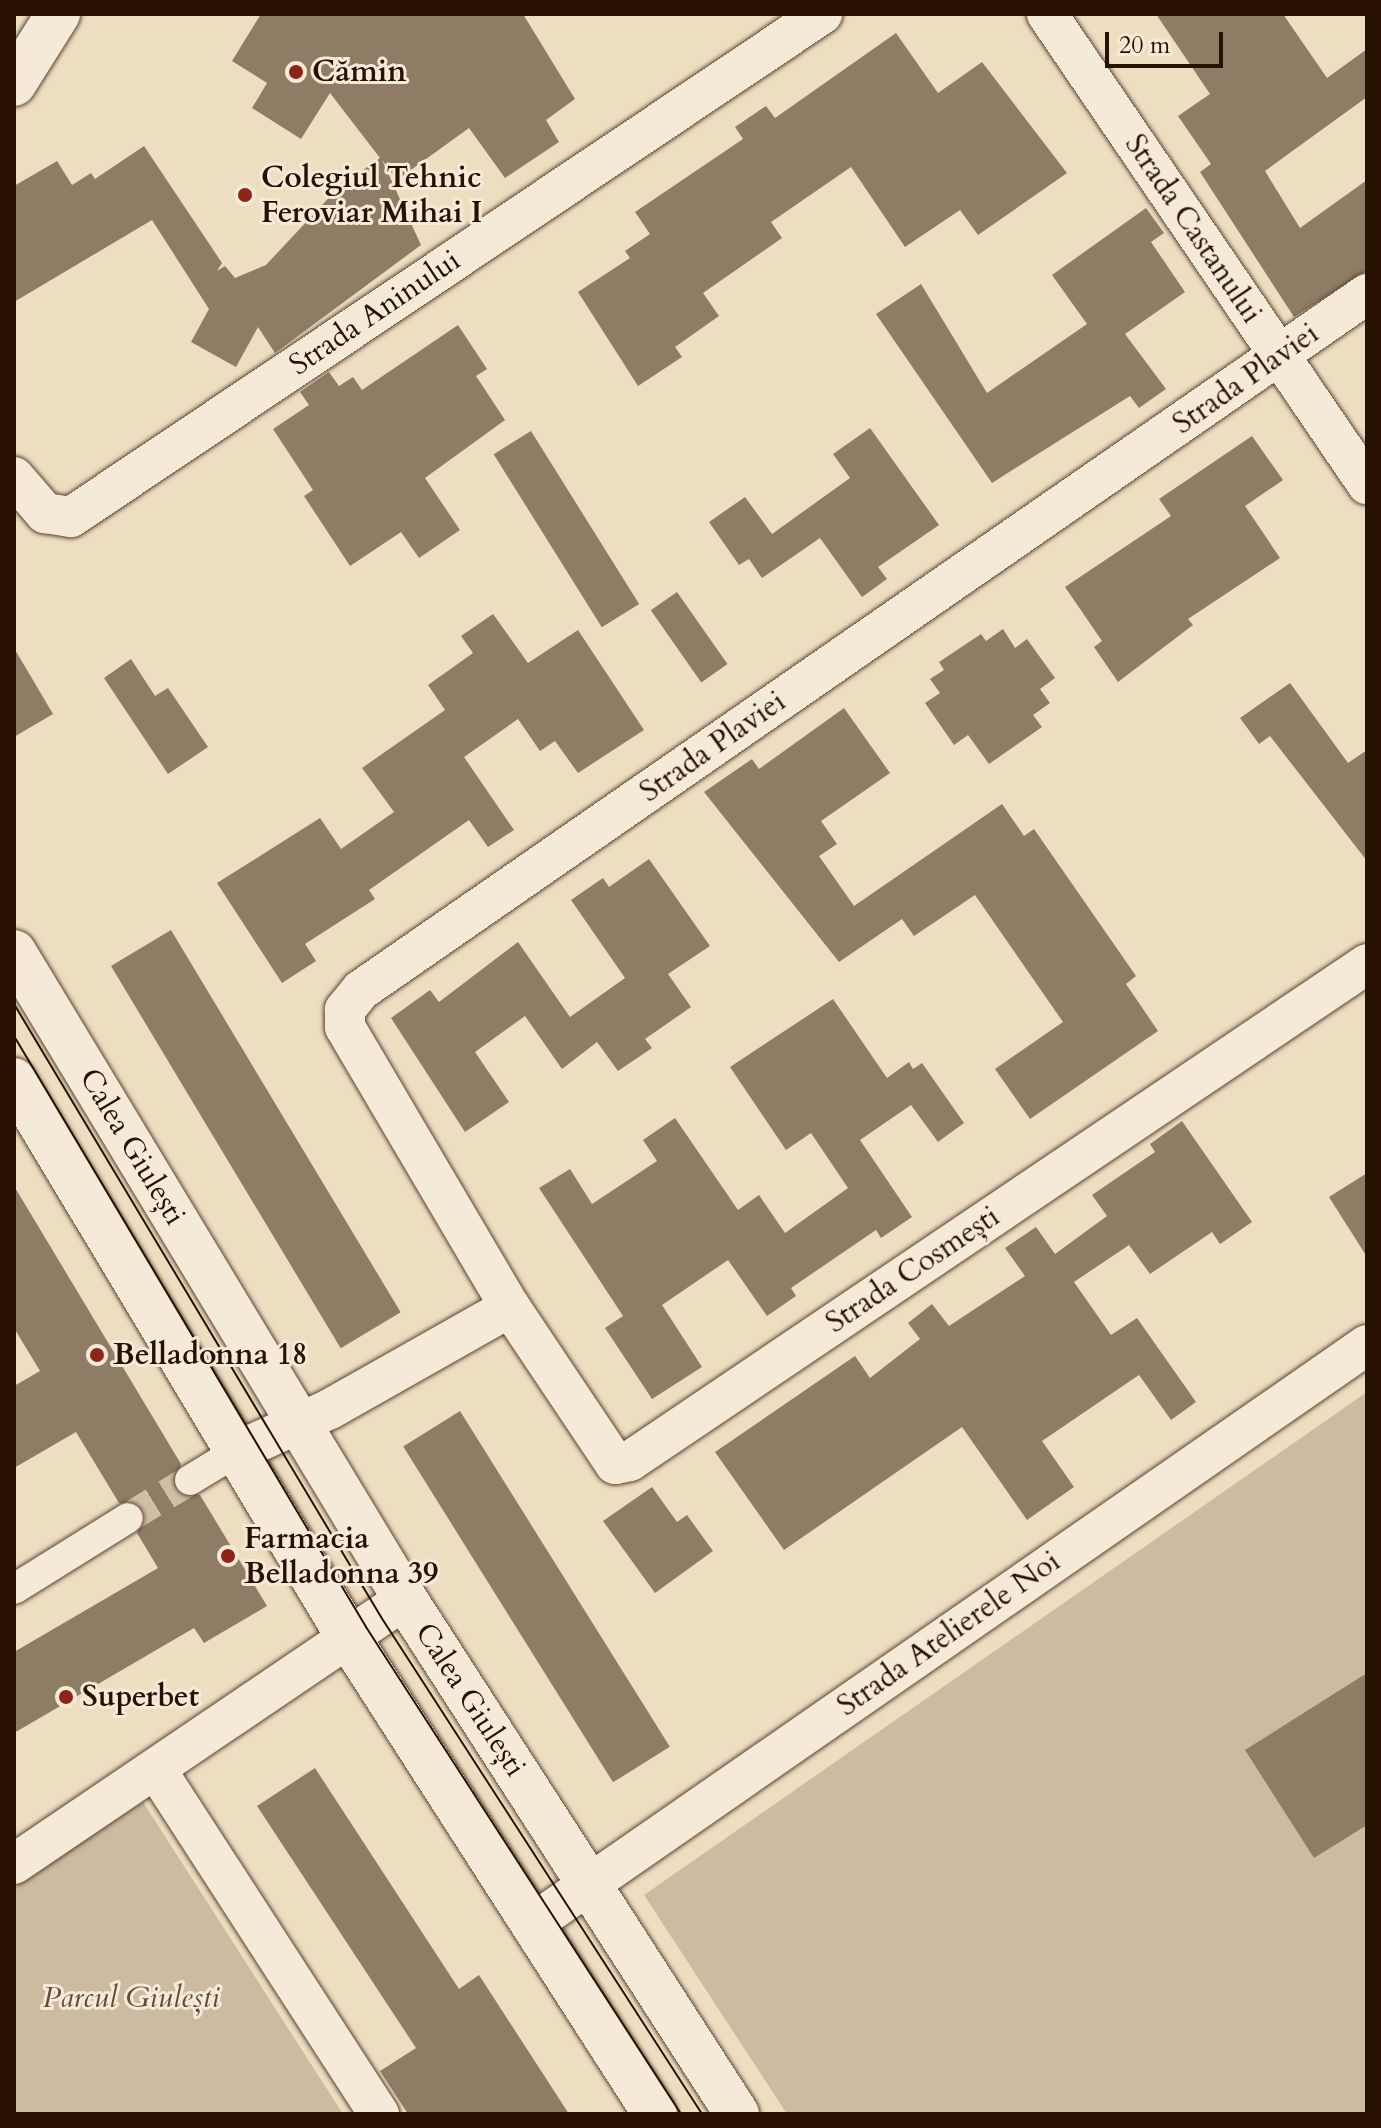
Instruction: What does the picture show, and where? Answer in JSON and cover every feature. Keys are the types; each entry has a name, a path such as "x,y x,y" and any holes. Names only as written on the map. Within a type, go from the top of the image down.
{"main road":[{"path":"14,84 58,14"},
{"name":"Calea Giulești","path":"14,952 405,1599 737,2114"},
{"path":"14,1080 349,1638 655,2114"}],"street":[{"name":"Strada Aninului","path":"14,477 45,513 71,517 822,14"},
{"name":"Strada Castanului","path":"1047,14 1367,484"},
{"name":"Strada Plaviei","path":"510,1307 348,1038 350,999 1367,294"},
{"name":"Strada Cosmești","path":"510,1307 602,1451 615,1464 630,1461 1367,964"},
{"path":"190,1480 236,1452 510,1307"},
{"name":"Strada Atelierele Noi","path":"532,1924 1367,1345"},
{"path":"14,1589 128,1518"},
{"path":"14,1864 157,1771 405,1599"},
{"path":"157,1771 379,2114"}],"green space":[{"path":"1367,1392 1367,2114 787,2114 644,1895"},
{"name":"Parcul Giulești","path":"143,1802 343,2114 14,2114 14,1887"}],"building":[{"path":"261,14 523,14 575,99 546,120 559,142 505,178 469,128 397,180 382,160 421,245 275,353 258,327 236,367 191,342 209,309 152,220 14,302 14,186 57,161 72,185 91,173 95,179 144,146 222,263 217,271 225,266 235,278 266,265 338,188 380,158 330,93 301,139 252,108 267,83 232,61"},
{"path":"1156,14 1283,14 1327,78 1367,49 1367,97 1265,171 1300,228 1367,180 1367,271 1294,317 1200,172 1211,164 1178,116 1210,94"},
{"path":"896,33 938,93 982,62 1067,173 978,235 960,210 905,247 851,167 771,222 782,238 703,293 719,316 675,347 682,357 638,386 578,292 630,258 625,251 650,234 635,212 743,139 735,127 766,106 775,118"},
{"path":"1146,208 1164,233 1151,242 1185,292 1125,334 1166,389 1139,408 1130,396 992,483 876,314 921,284 987,393 1087,324 1052,275"},
{"path":"458,325 487,369 476,376 505,420 425,478 460,530 419,558 401,532 350,566 304,496 313,490 273,429 309,405 300,392 329,372 339,386 353,377 362,390"},
{"path":"870,428 939,525 878,567 887,579 862,597 820,538 762,578 749,559 739,565 709,522 745,497 772,534 850,478 833,454"},
{"path":"531,431 639,604 602,627 494,454"},
{"path":"1252,436 1283,480 1245,506 1280,558 1188,619 1193,625 1118,682 1094,647 1102,641 1065,587 1171,516 1159,499"},
{"path":"677,592 727,664 701,682 651,610"},
{"path":"493,614 528,663 578,630 644,730 578,773 555,741 540,751 518,719 464,757 514,830 488,847 469,820 369,890 375,899 305,944 316,961 282,983 217,883 320,818 341,849 394,812 362,768 445,710 428,685 473,653 461,636"},
{"path":"1003,629 1015,648 1027,639 1055,678 1040,689 1050,703 1033,715 1042,727 989,764 968,735 954,745 925,703 940,693 930,679 944,670 939,662 981,634 986,641"},
{"path":"14,648 53,714 14,737"},
{"path":"131,659 155,696 168,688 208,747 168,774 104,678"},
{"path":"1290,683 1348,763 1367,750 1367,861 1270,736 1259,744 1240,718"},
{"path":"844,708 890,773 821,821 837,844 819,856 854,906 1002,804 1024,836 1034,829 1136,976 1126,984 1158,1031 1030,1119 995,1069 1063,1022 975,895 914,936 902,919 839,962 704,792 752,759 759,769"},
{"path":"649,859 710,946 668,974 691,1007 645,1039 652,1048 618,1071 597,1042 562,1069 525,1016 475,1052 509,1102 465,1132 391,1018 430,990 439,1002 518,942 570,1017 625,978 571,900 603,878 609,887"},
{"path":"171,930 401,1312 341,1348 111,966"},
{"path":"833,999 887,1078 909,1062 913,1069 922,1063 964,1123 938,1142 911,1105 860,1140 912,1217 881,1238 876,1230 791,1288 796,1296 767,1316 728,1260 662,1305 702,1367 652,1399 605,1328 623,1316 539,1188 570,1169 592,1204 657,1161 643,1140 675,1118 738,1210 759,1195 785,1233 848,1188 811,1133 786,1150 730,1067"},
{"path":"1182,1121 1252,1222 1220,1244 1212,1232 1150,1274 1129,1245 1074,1282 1111,1335 1137,1318 1196,1402 1171,1420 1139,1375 1042,1441 1074,1487 1027,1520 962,1427 784,1550 715,1452 855,1356 870,1378 920,1339 908,1323 932,1304 949,1326 1025,1276 1005,1248 1036,1227 1055,1254 1107,1216 1092,1195 1155,1152 1150,1144"},
{"path":"1367,1173 1367,1257 1329,1197"},
{"path":"14,1186 181,1464 174,1489 200,1495 267,1606 204,1643 194,1628 14,1733 14,1652 158,1568 137,1533 144,1509 119,1503 76,1432 14,1468 14,1386 40,1371 14,1328"},
{"path":"460,1411 670,1747 613,1782 403,1447"},
{"path":"652,1487 677,1522 687,1515 713,1551 655,1593 603,1521"},
{"path":"1367,1673 1367,1825 1314,1858 1245,1750"},
{"path":"315,1768 459,1989 479,1975 569,2114 408,2114 380,2071 416,2048 257,1806"}],"tunnel":[{"path":"128,1518 190,1480"}],"tram line":[{"path":"14,1004 381,1617 702,2114"},
{"path":"14,1036 366,1627 681,2114"}],"place":[{"name":"Cămin","path":"296,72"},
{"name":"Colegiul Tehnic Feroviar Mihai I","path":"245,195"},
{"name":"Belladonna 18","path":"97,1355"},
{"name":"Farmacia Belladonna 39","path":"228,1556"},
{"name":"Superbet","path":"66,1697"}]}
